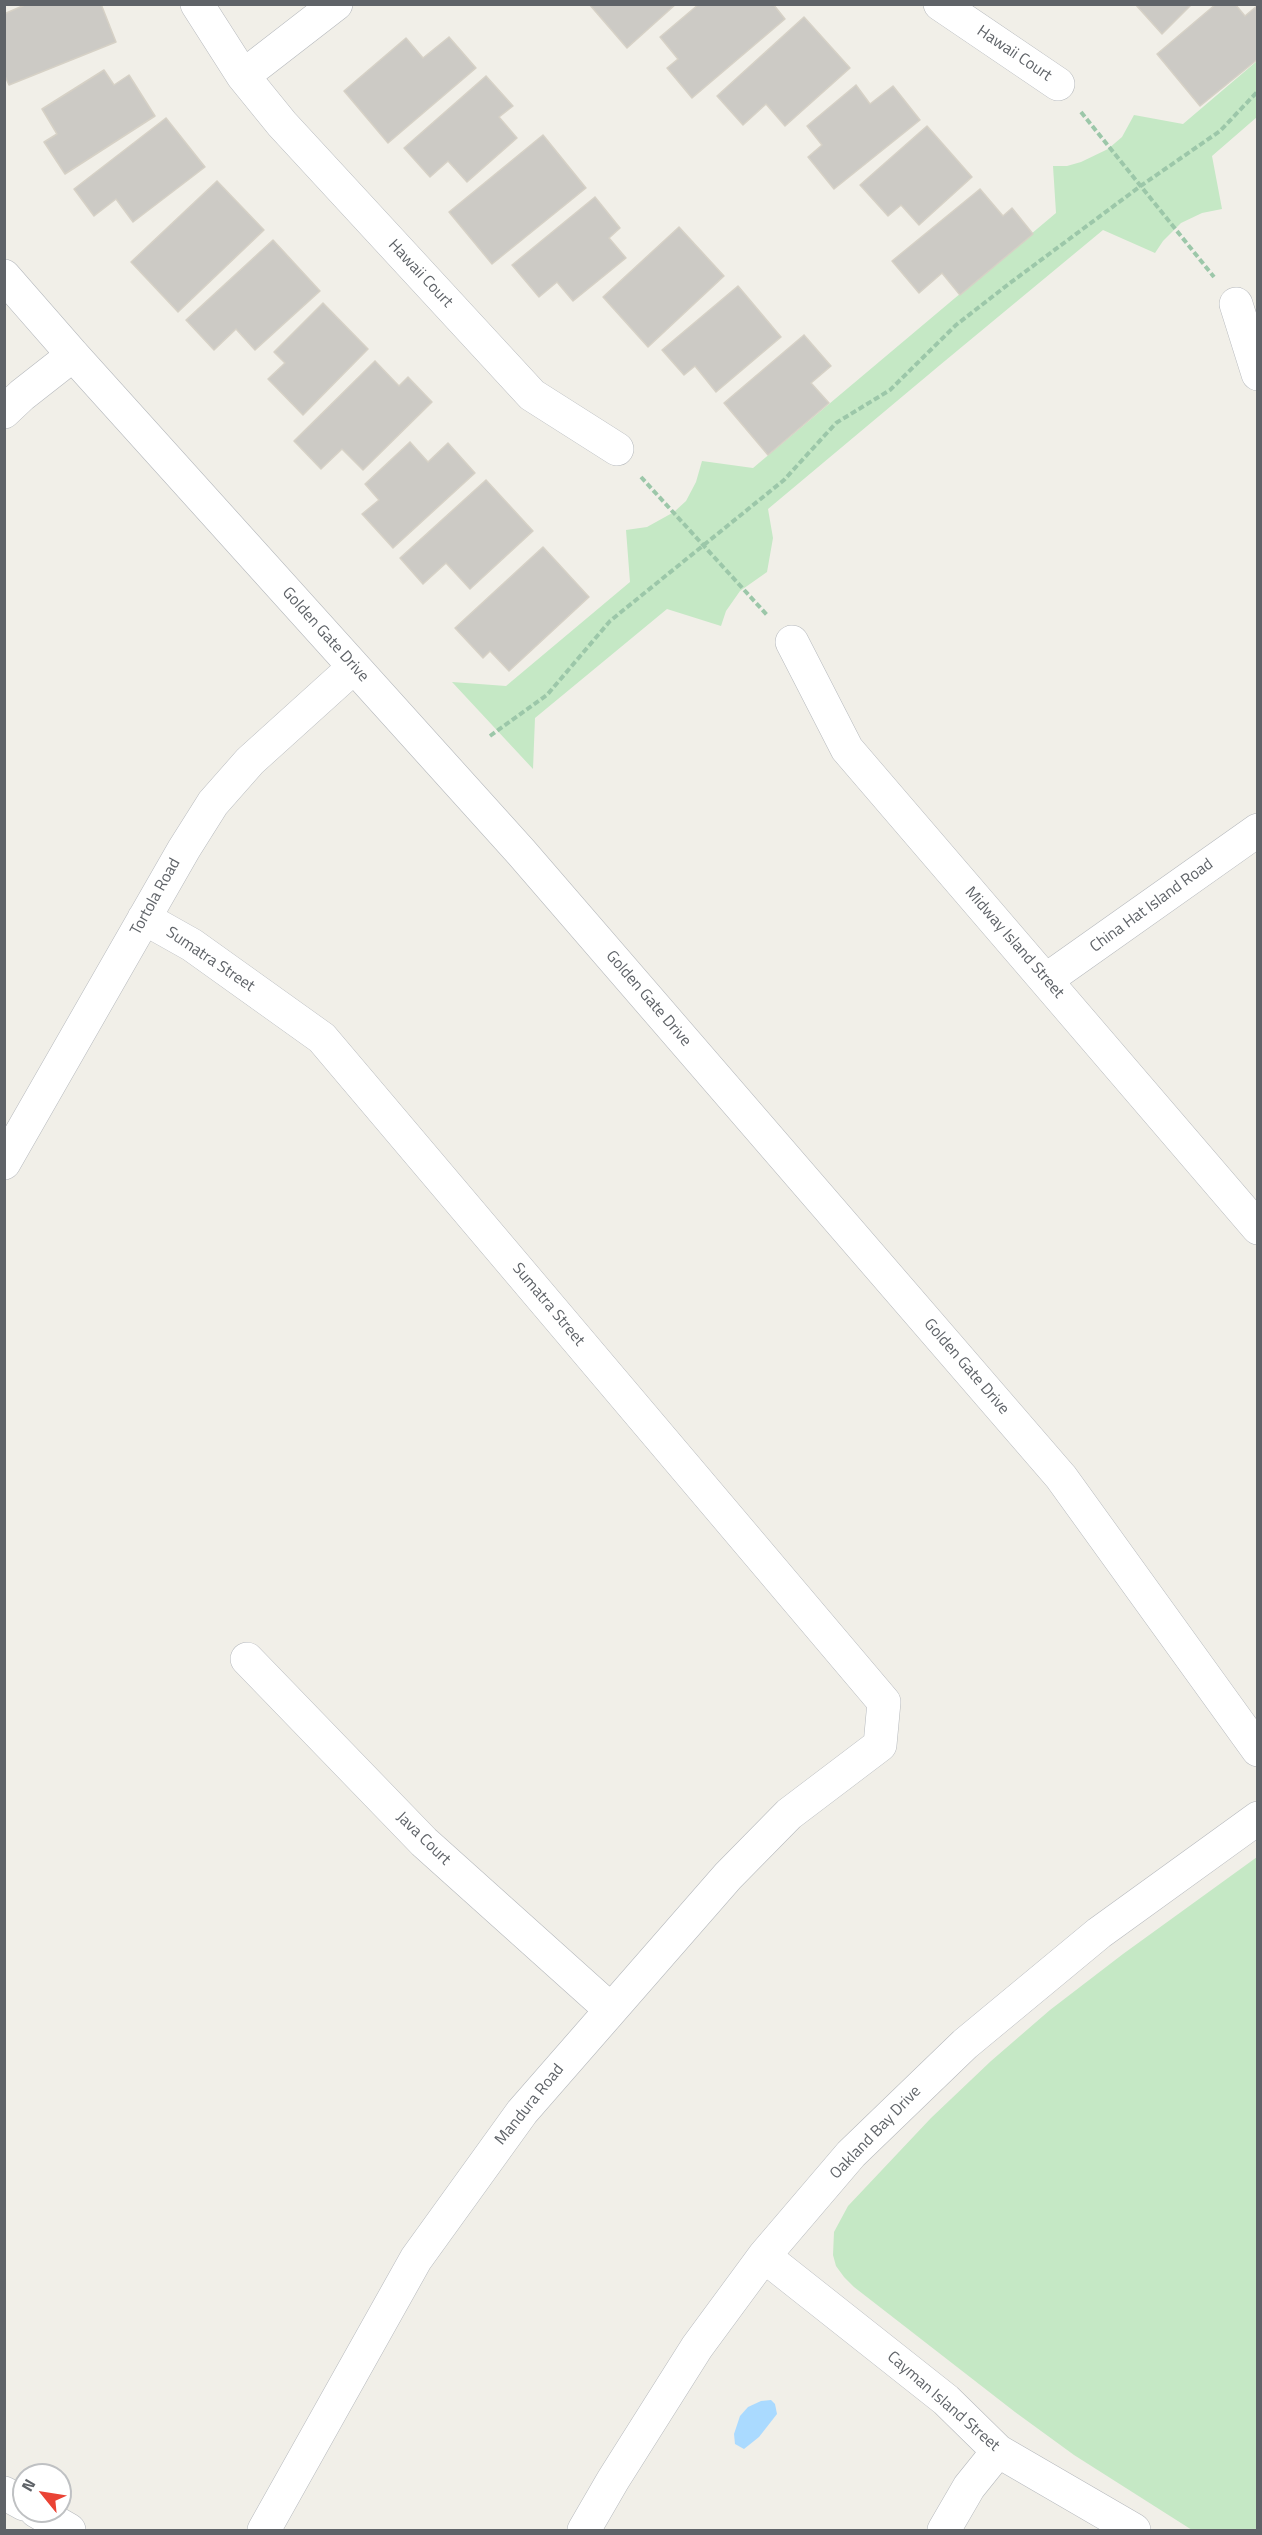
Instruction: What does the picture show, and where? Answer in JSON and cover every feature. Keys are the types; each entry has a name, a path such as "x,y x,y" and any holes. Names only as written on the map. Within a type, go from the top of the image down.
{"street":[{"name":"Hawaii Court","path":"197,4 243,76 282,124 532,395 617,449"},
{"path":"243,76 336,4"},
{"name":"Hawaii Court","path":"940,4 1058,84"},
{"name":"Golden Gate Drive","path":"4,276 73,356 529,861 1061,1477 1257,1750"},
{"path":"1236,304 1257,374"},
{"path":"4,412 22,395 73,356"},
{"name":"Midway Island Street","path":"792,642 847,749 1257,1228"},
{"name":"Tortola Road","path":"4,1163 183,849 213,803 250,761 354,667"},
{"name":"China Hat Island Road","path":"1046,980 1257,830"},
{"name":"Sumatra Street","path":"144,918 192,945 322,1038 884,1702 880,1745"},
{"name":"Java Court","path":"247,1659 424,1842 610,2009"},
{"name":"Mandura Road","path":"264,2530 416,2259 522,2112 728,1876 789,1814 880,1745"},
{"name":"Oakland Bay Drive","path":"584,2530 697,2347 764,2256 851,2154 965,2044 1099,1933 1257,1818"},
{"name":"Cayman Island Street","path":"764,2256 946,2400 998,2451 1134,2530"},
{"path":"944,2530 969,2487 998,2451"}],"path":[{"path":"1058,84 1236,304"},
{"path":"490,736 547,695 610,621 783,480 836,423 891,390 956,325 1142,185 1220,131 1257,91"},
{"path":"617,449 792,642"}],"green space":[{"path":"1257,61 1257,117 1212,156 1222,209 1202,213 1181,223 1163,241 1155,253 1103,230 940,365 768,509 773,538 767,572 740,591 726,611 721,626 667,609 535,718 533,769 452,682 506,686 630,582 626,530 647,527 674,512 686,501 696,482 702,461 753,468 1056,213 1053,166 1067,166 1081,162 1108,149 1122,137 1134,115 1183,124"},
{"path":"1257,1857 1257,2530 1192,2530 1074,2455 854,2287 836,2266 833,2255 834,2232 848,2206 931,2118 991,2061 1050,2010 1123,1954"}],"water":[{"path":"771,2400 775,2404 777,2414 759,2437 744,2449 735,2444 734,2434 740,2416 748,2407 761,2401"}],"building":[{"path":"27,4 101,4 116,42 9,85 4,74 4,14"},
{"path":"589,4 676,4 627,48"},
{"path":"699,4 773,4 785,19 692,98 667,68 678,59 660,37"},
{"path":"1135,4 1192,4 1162,34"},
{"path":"1216,4 1235,4 1245,16 1258,5 1258,59 1200,106 1157,54"},
{"path":"804,17 850,68 785,126 766,104 743,125 717,96"},
{"path":"449,37 476,68 388,143 344,91 406,38 423,58"},
{"path":"104,70 114,85 129,75 155,116 65,174 44,142 57,134 42,109"},
{"path":"486,76 513,106 499,117 517,138 467,182 448,161 430,177 404,148"},
{"path":"856,85 870,104 893,86 920,120 834,189 808,157 822,145 807,126"},
{"path":"166,118 205,167 133,222 116,199 94,216 74,189"},
{"path":"927,126 972,177 919,225 901,205 888,216 860,185"},
{"path":"543,135 586,188 492,264 449,212"},
{"path":"217,181 264,230 178,312 131,262"},
{"path":"980,189 1003,216 1012,208 1033,234 960,295 942,273 919,293 892,261"},
{"path":"595,197 620,228 609,238 626,258 573,301 557,282 539,297 512,265"},
{"path":"679,227 724,276 648,347 603,297"},
{"path":"273,240 320,291 255,350 236,329 214,350 186,320"},
{"path":"738,286 781,337 716,392 695,366 684,375 662,350"},
{"path":"323,303 368,349 303,415 268,379 285,363 274,352"},
{"path":"804,335 831,366 811,383 829,403 768,455 724,403"},
{"path":"375,361 399,386 408,377 432,402 363,470 342,449 321,469 294,441"},
{"path":"410,442 428,462 448,443 475,473 393,548 362,514 379,500 365,484"},
{"path":"486,480 533,531 470,589 446,563 423,584 400,558"},
{"path":"543,547 589,597 509,671 490,651 483,658 455,628"}]}
